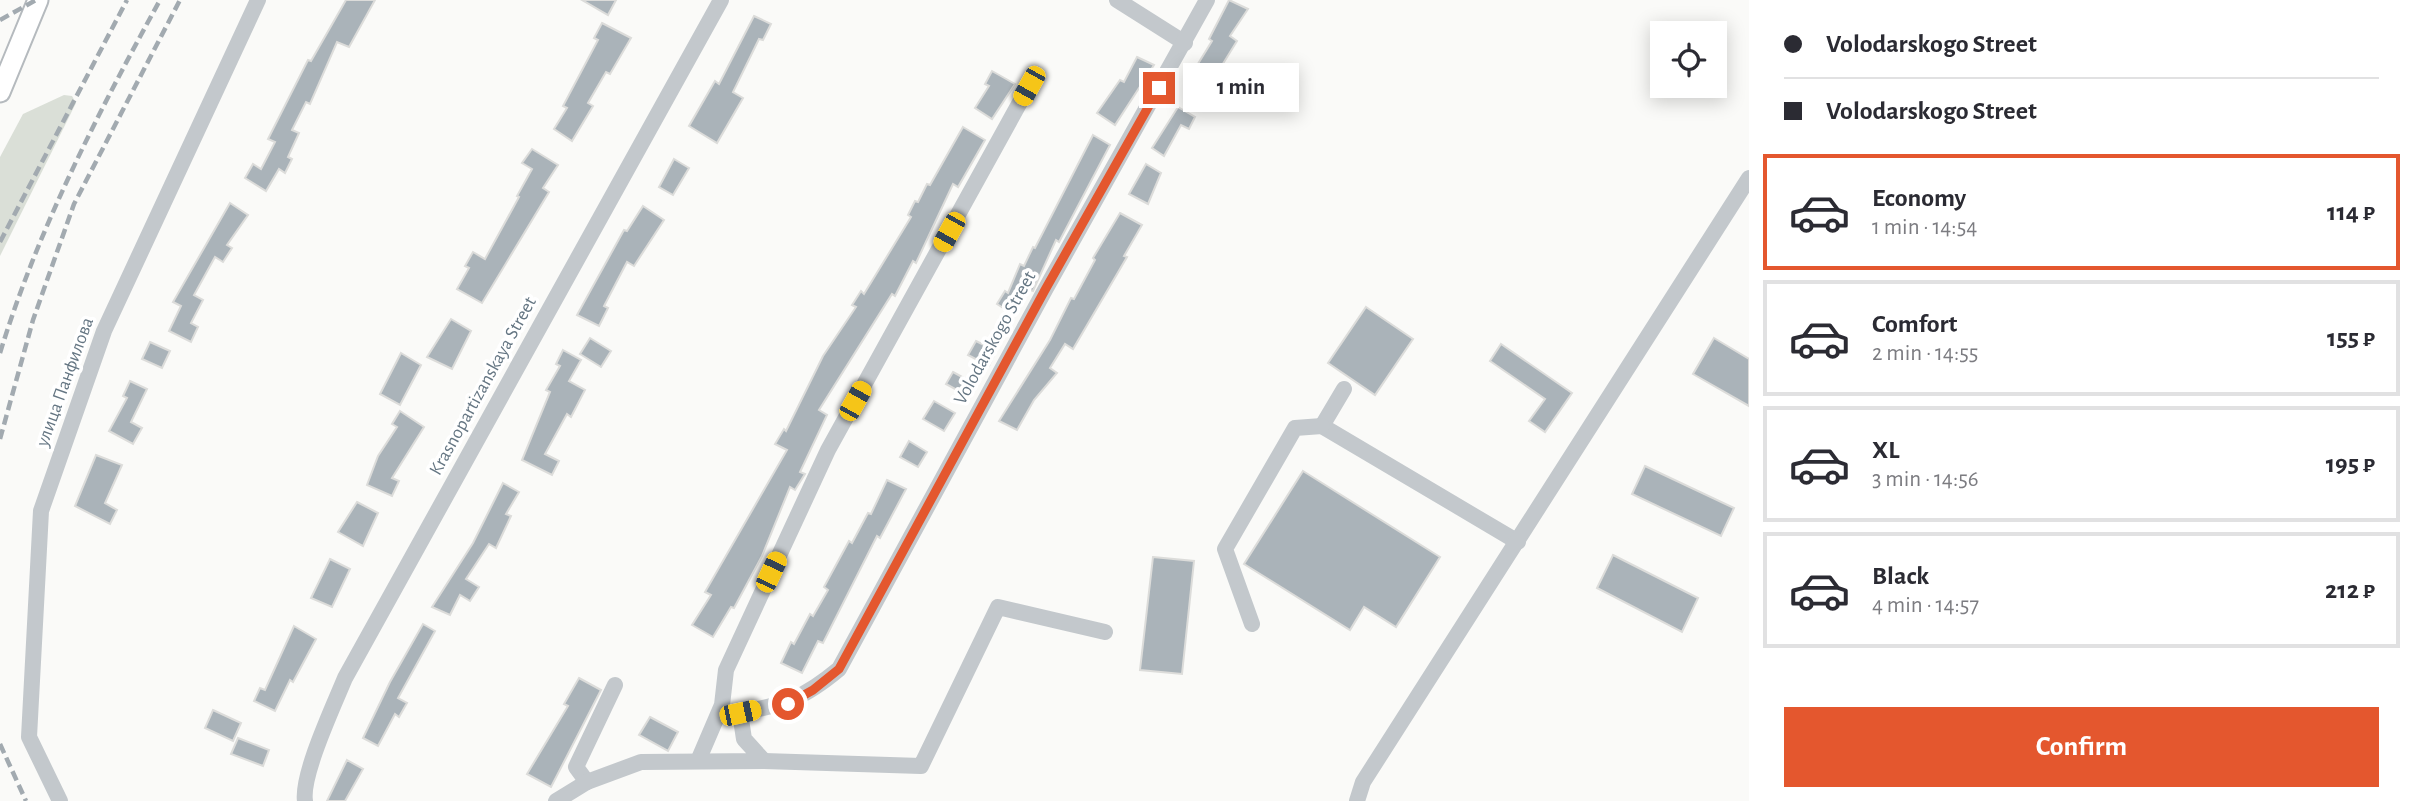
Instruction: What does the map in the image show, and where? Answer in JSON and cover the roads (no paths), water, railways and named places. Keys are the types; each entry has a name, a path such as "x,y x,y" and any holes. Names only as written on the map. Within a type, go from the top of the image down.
{"main road":[{"path":"0,92 38,0"}],"street":[{"name":"улица Панфилова","path":"60,801 29,737 41,511 104,331 258,0"},
{"name":"Krasnopartizanskaya Street","path":"305,801 303,792 345,678 721,0"},
{"path":"1117,0 1185,43"},
{"name":"Volodarskogo Street","path":"740,713 788,704 813,690 839,669 1045,290 1208,0"},
{"path":"698,761 722,705 726,670 828,450 1029,86"},
{"path":"1357,801 1363,782 1749,178"},
{"path":"1322,426 1344,388"},
{"path":"1252,624 1225,549 1294,428 1322,426 1518,542"},
{"path":"556,801 587,782 641,762 764,761 921,766 998,607 1105,632"},
{"path":"587,782 576,766 615,685"},
{"path":"722,705 740,713 744,739 764,761"}],"railway":[{"path":"0,20 36,0"},
{"path":"0,242 127,0"},
{"path":"0,353 32,261 71,172 160,0"},
{"path":"0,439 33,320 74,204 180,0"},
{"path":"0,744 26,801"}]}
